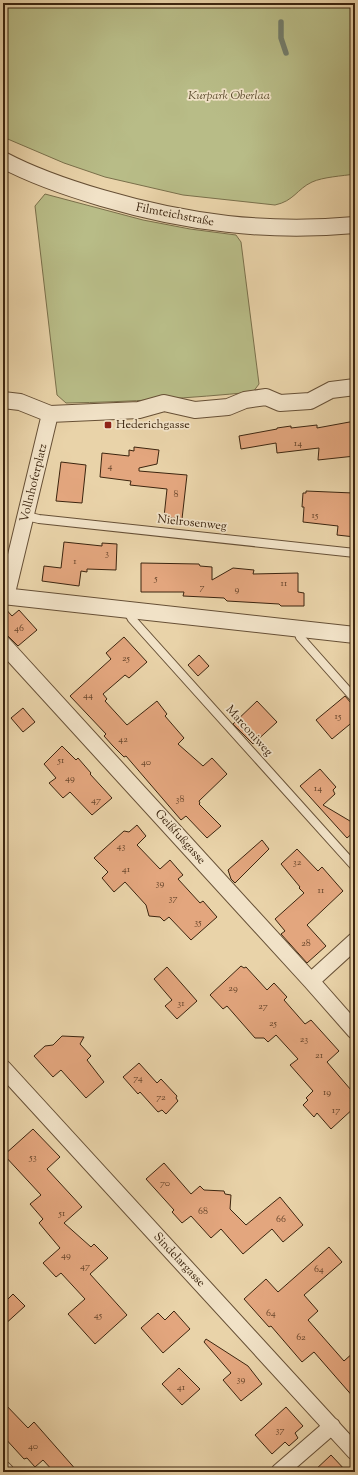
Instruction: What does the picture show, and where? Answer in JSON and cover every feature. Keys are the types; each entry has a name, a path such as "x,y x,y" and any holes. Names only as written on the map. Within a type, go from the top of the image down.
{"street":[{"name":"Filmteichstraße","path":"3,160 28,173 70,189 152,211 203,222 290,228 355,225"},
{"path":"3,400 20,402 50,414 139,410 164,403 195,410 228,407 245,400 266,397 280,403 310,401 331,390 355,387"},
{"name":"Vollnhoferplatz","path":"4,597 26,516 50,414"},
{"path":"4,597 355,634"},
{"name":"Geißfußgasse","path":"3,644 311,981 355,1032"},
{"path":"311,981 355,941"},
{"name":"Sindelargasse","path":"3,1068 355,1452"},
{"path":"279,1472 332,1426"},
{"path":"3,1468 6,1472"}],"lane":[{"name":"Nielrosenweg","path":"26,516 47,520 355,552"},
{"name":"Marconiweg","path":"127,610 132,619 355,867"},
{"path":"297,629 300,637 355,699"}],"green space":[{"name":"Kurpark Oberlaa","path":"3,3 355,3 355,174 316,180 307,185 287,201 275,205 183,195 105,177 64,163 3,137"},
{"path":"45,194 143,220 190,229 236,235 241,242 259,384 253,392 113,402 66,403 57,395 35,206"}],"building":[{"path":"355,421 355,456 318,460 319,448 277,453 276,443 241,449 239,436 291,426 291,428 317,425 317,428"},
{"path":"134,447 159,450 157,464 139,468 139,471 187,475 182,519 164,517 167,489 130,485 131,481 100,477 102,453 129,456 129,450 134,451"},
{"path":"61,462 86,465 82,503 56,501"},
{"path":"306,491 353,493 352,494 355,495 355,537 337,535 338,526 303,522 303,493 306,493"},
{"path":"64,542 102,546 102,543 117,544 116,570 87,569 87,572 81,571 79,586 42,581 44,566 61,568"},
{"path":"141,563 199,564 200,566 212,567 212,580 233,568 254,570 253,574 298,573 298,592 304,593 304,606 281,606 279,604 227,601 224,598 183,596 184,592 141,592"},
{"path":"3,606 12,616 19,610 37,630 18,646 3,631"},
{"path":"124,637 147,662 129,678 125,675 103,694 107,699 105,701 127,725 157,701 167,714 165,716 184,738 178,744 203,766 212,758 227,774 199,801 199,804 221,826 207,838 186,816 181,820 126,756 124,757 113,746 104,736 106,734 70,696 111,659 106,653"},
{"path":"199,655 209,666 198,676 188,665"},
{"path":"345,696 351,703 355,704 355,720 332,739 316,720"},
{"path":"257,701 277,722 253,744 233,724"},
{"path":"23,708 35,722 23,732 11,718"},
{"path":"62,746 76,760 78,758 91,773 90,774 112,798 92,815 70,792 63,798 49,783 56,778 44,764"},
{"path":"320,769 336,787 333,790 335,794 323,805 355,824 355,831 347,838 300,786"},
{"path":"137,825 146,836 137,845 160,869 170,860 183,875 178,879 200,903 203,901 217,917 191,940 169,917 164,921 160,917 149,916 146,905 125,882 114,892 102,878 108,872 94,858 124,831 129,832"},
{"path":"262,840 269,849 235,883 231,879 228,870"},
{"path":"297,849 318,871 322,867 343,891 307,925 326,946 307,963 281,934 285,931 275,919 304,893 281,864"},
{"path":"241,966 244,968 246,967 267,990 274,983 287,997 284,1000 305,1024 311,1020 339,1051 327,1062 355,1093 355,1107 331,1129 317,1113 314,1117 303,1105 308,1100 306,1098 313,1091 290,1065 298,1059 276,1035 268,1042 264,1038 255,1038 227,1006 223,1009 210,995"},
{"path":"167,967 197,1001 177,1019 165,1006 172,1000 154,979"},
{"path":"62,1036 84,1037 80,1044 91,1056 87,1060 104,1082 86,1098 61,1070 53,1077 34,1056 45,1046 53,1045"},
{"path":"139,1063 157,1083 161,1079 177,1096 176,1098 178,1101 166,1114 162,1110 158,1112 140,1092 138,1094 123,1077"},
{"path":"33,1129 60,1157 47,1169 82,1207 64,1223 91,1247 94,1244 108,1258 90,1274 127,1315 95,1344 68,1314 85,1299 61,1273 56,1277 43,1263 60,1248 39,1223 43,1219 30,1204 41,1195 4,1155"},
{"path":"164,1163 191,1194 200,1186 204,1190 224,1191 225,1194 231,1195 230,1209 246,1225 280,1197 303,1225 283,1242 272,1229 243,1254 221,1229 211,1238 191,1216 182,1223 172,1212 174,1210 146,1179"},
{"path":"329,1247 342,1262 304,1295 318,1311 308,1320 344,1361 355,1351 355,1399 314,1352 302,1362 271,1326 269,1327 244,1299 266,1279 278,1292"},
{"path":"13,1294 25,1306 3,1326 3,1304"},
{"path":"174,1311 190,1329 163,1353 141,1328 158,1313 165,1320"},
{"path":"206,1339 248,1366 262,1384 241,1401 223,1380 231,1373 204,1342"},
{"path":"179,1368 200,1389 182,1405 162,1384"},
{"path":"3,1402 28,1428 34,1422 78,1472 54,1472 43,1460 35,1467 27,1458 24,1459 3,1436"},
{"path":"286,1407 303,1426 295,1433 298,1438 289,1446 285,1442 272,1454 255,1435"},
{"path":"331,1455 347,1472 313,1472"}],"waterway":[{"path":"281,22 281,38 286,53"}],"place":[{"name":"Hederichgasse","path":"108,425"}]}
